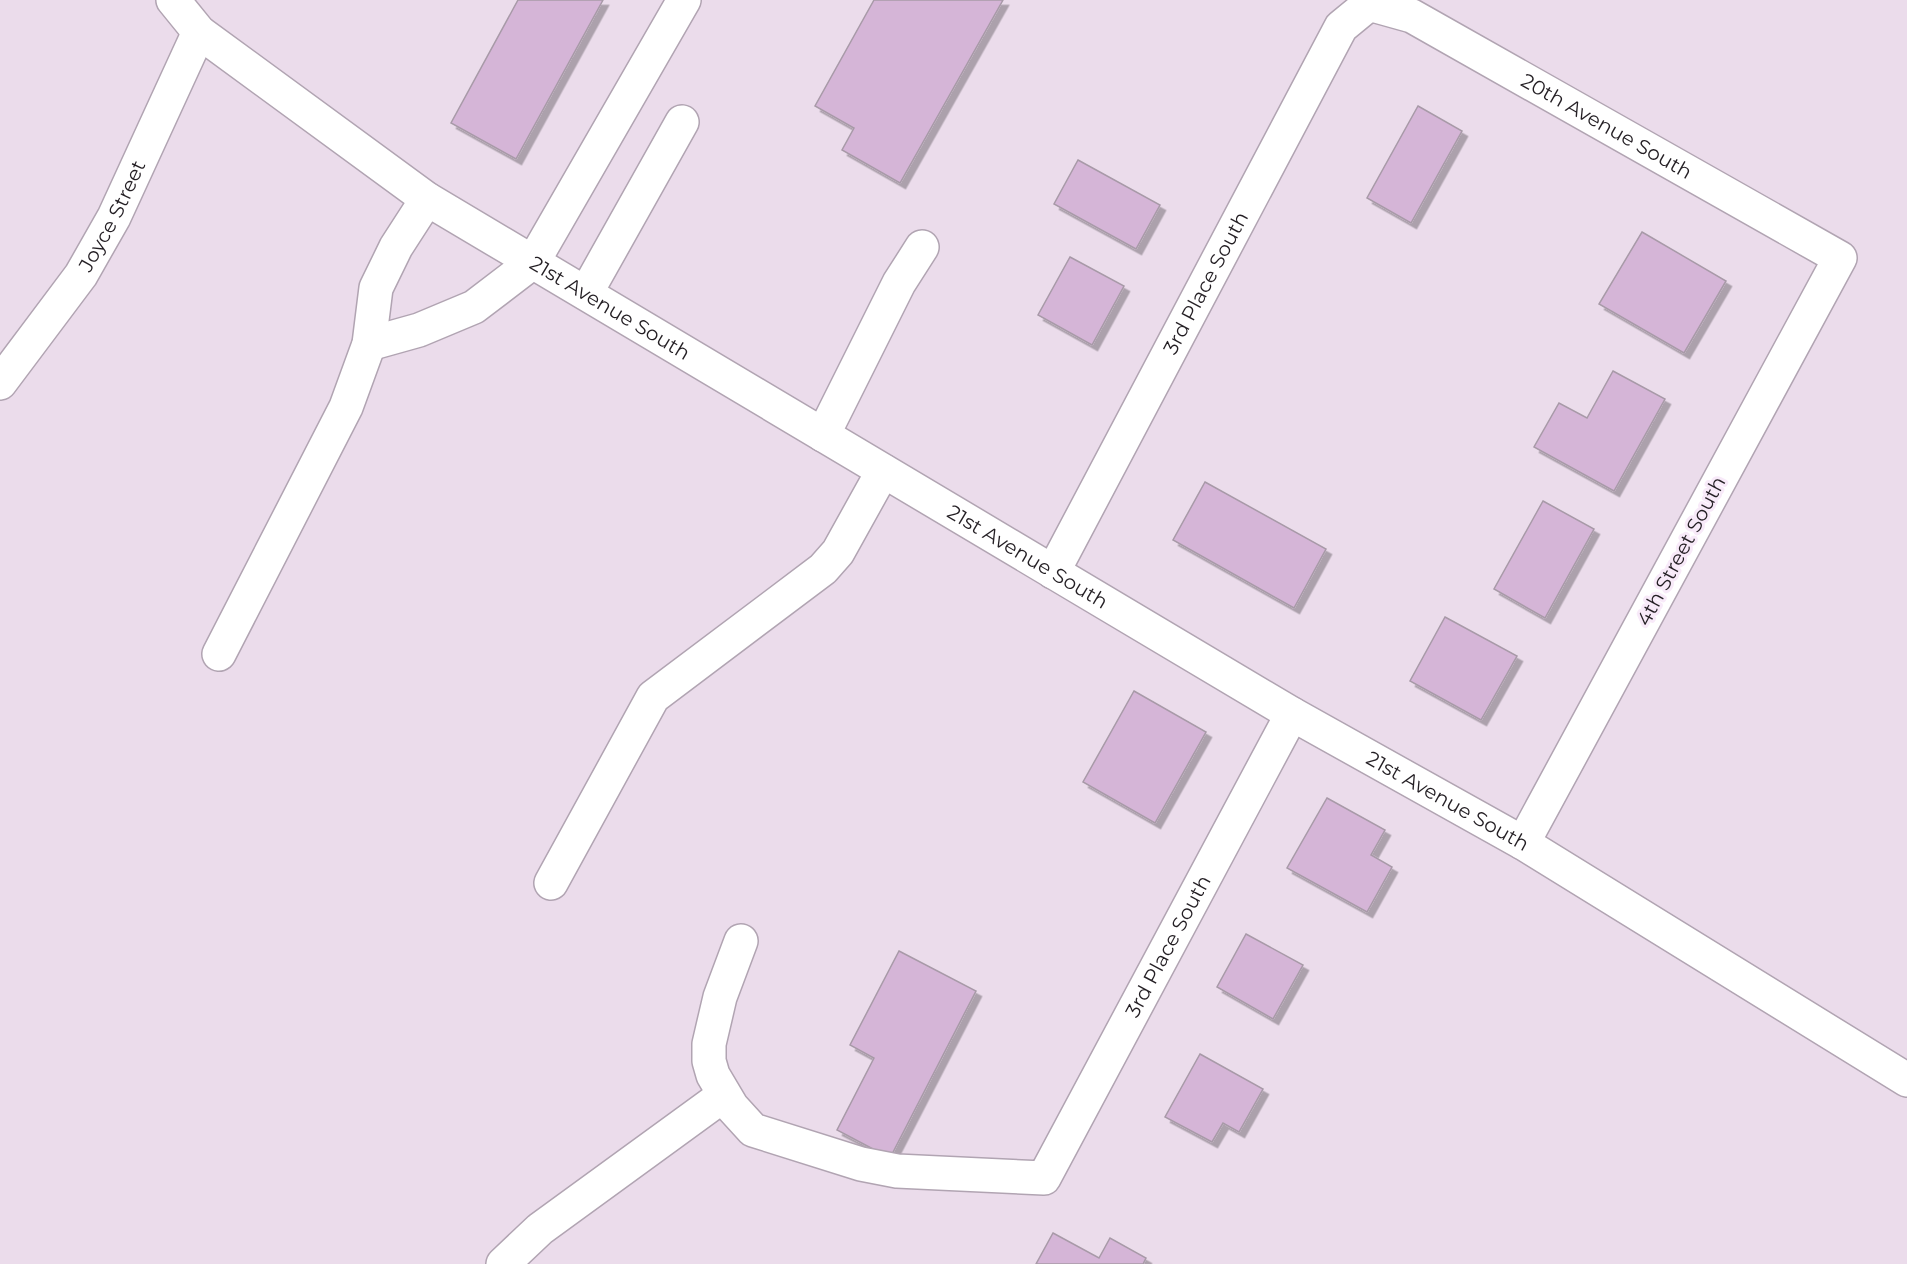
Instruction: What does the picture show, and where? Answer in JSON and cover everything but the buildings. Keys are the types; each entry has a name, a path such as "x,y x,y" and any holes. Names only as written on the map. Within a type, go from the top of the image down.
{"street":[{"name":"21st Avenue South","path":"173,0 199,32 426,199 1292,714 1523,843 1907,1080"},
{"path":"369,344 418,330 474,307 533,262 684,0"},
{"name":"20th Avenue South","path":"1369,4 1412,16 1840,258"},
{"name":"3rd Place South","path":"1053,572 1341,27 1369,4"},
{"name":"Joyce Street","path":"0,383 87,265 114,217 199,32"},
{"path":"586,293 682,122"},
{"path":"219,654 346,407 369,344 376,288 396,247 426,199"},
{"path":"823,435 899,283 922,247"},
{"name":"4th Street South","path":"1523,843 1840,258"},
{"path":"551,883 653,697 823,569 838,552 883,471"},
{"name":"3rd Place South","path":"724,1095 753,1130 765,1136 861,1164 897,1171 1044,1178 1292,714"},
{"path":"503,1264 540,1229 724,1095 712,1075 709,1044 720,997 741,941"}]}
